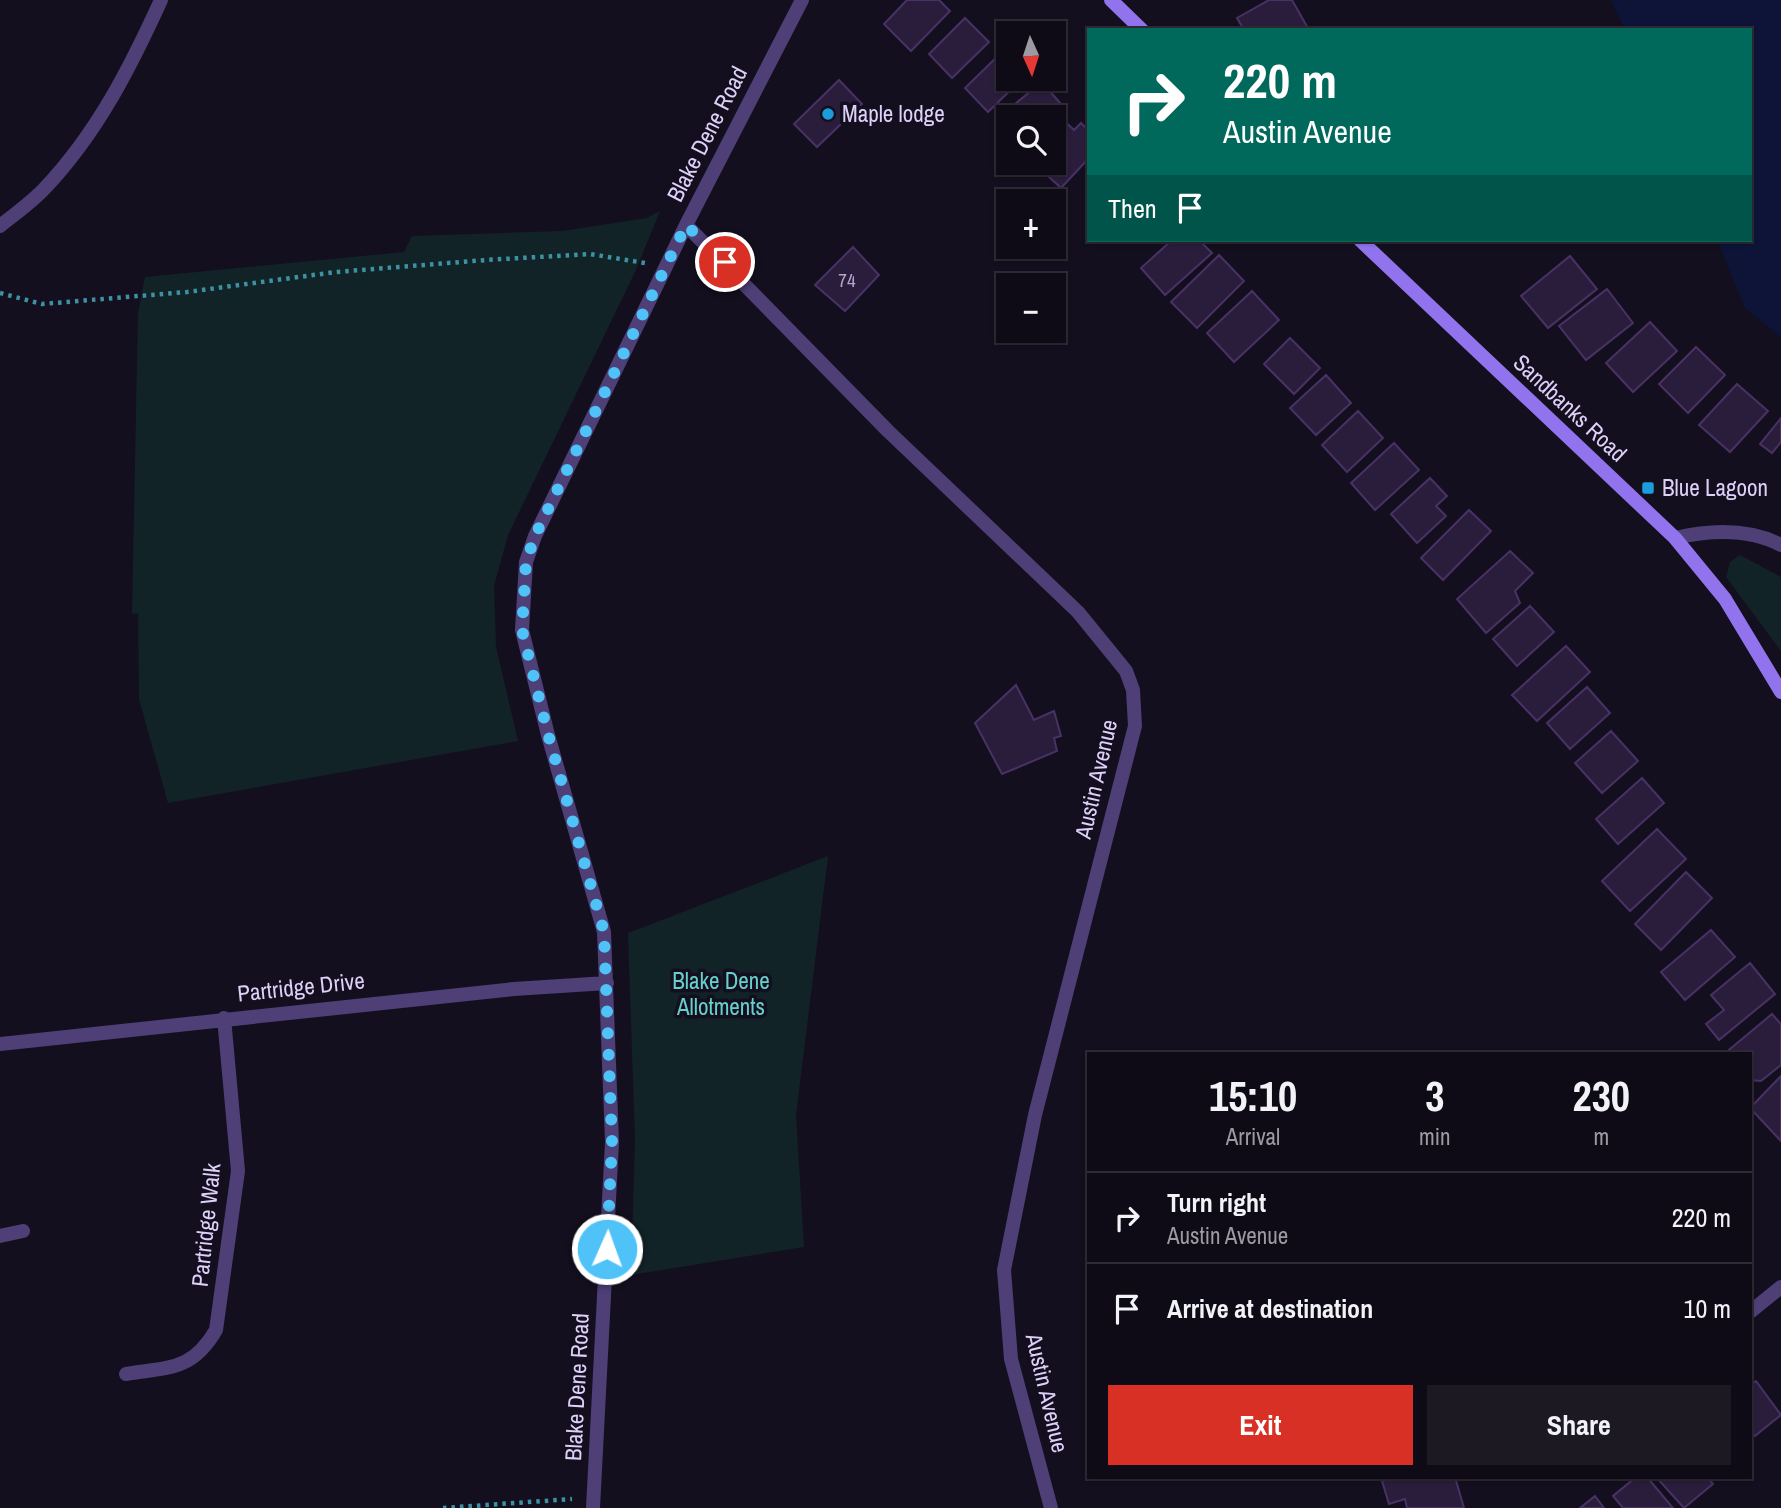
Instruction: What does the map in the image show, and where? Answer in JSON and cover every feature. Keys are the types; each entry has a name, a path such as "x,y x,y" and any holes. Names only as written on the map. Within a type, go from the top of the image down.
{"main road":[{"path":"1111,0 1140,28"},
{"name":"Sandbanks Road","path":"1362,242 1675,538 1726,599 1781,692"}],"street":[{"path":"0,226 43,190 82,146 127,74 161,0"},
{"name":"Blake Dene Road","path":"594,1503 612,1142 604,932 548,734 522,630 526,562 535,536 686,225 802,0"},
{"name":"Austin Avenue","path":"686,225 888,431 1078,612 1126,671 1133,690 1135,726 1035,1115 1004,1270 1011,1359 1051,1508"},
{"path":"1675,538 1704,531 1746,534 1781,545"},
{"name":"Partridge Drive","path":"0,1044 223,1018 514,989 607,983"},
{"name":"Partridge Walk","path":"126,1374 184,1364 205,1349 216,1330 238,1171 223,1018"},
{"path":"0,1236 23,1231"},
{"path":"1752,1310 1781,1287"}],"path":[{"path":"0,293 42,304 187,292 336,272 590,254 667,268"},
{"path":"443,1508 594,1503"}],"green space":[{"path":"660,211 635,272 508,535 494,586 496,647 518,741 168,803 139,699 138,613 132,614 138,313 145,277 404,252 412,236 562,231 647,218"},
{"path":"1740,555 1781,577 1781,651 1726,577 1730,562"},
{"name":"Blake Dene Allotments","path":"828,856 796,1115 804,1247 631,1275 635,1138 628,933"}],"water":[{"path":"1611,0 1781,0 1781,337 1745,308 1718,242 1752,242 1752,28 1624,28"}],"building":[{"path":"907,0 939,0 950,11 911,51 884,24"},
{"path":"1269,0 1292,0 1308,28 1243,28 1237,18"},
{"path":"965,18 989,42 952,78 929,54"},
{"path":"996,58 996,91 1010,91 988,112 965,88"},
{"name":"Maple lodge","path":"839,80 862,104 817,147 794,124"},
{"path":"1031,91 1050,91 1060,103 1058,105 1014,105"},
{"path":"1066,123 1074,130 1081,123 1087,129 1087,160 1061,188 1047,175 1066,175"},
{"path":"1170,242 1201,242 1212,253 1165,295 1141,268"},
{"path":"853,247 879,275 845,311 815,285"},
{"path":"1219,255 1244,281 1197,328 1171,302"},
{"path":"1570,256 1597,289 1548,328 1521,296"},
{"path":"1607,289 1633,323 1586,360 1559,326"},
{"path":"1252,291 1279,320 1234,362 1207,333"},
{"path":"1650,322 1677,351 1633,392 1606,363"},
{"path":"1290,338 1320,368 1294,394 1264,364"},
{"path":"1696,347 1725,375 1688,413 1659,384"},
{"path":"1326,375 1351,403 1316,435 1290,408"},
{"path":"1737,384 1768,411 1730,452 1699,425"},
{"path":"1358,411 1383,438 1347,472 1322,445"},
{"path":"1781,418 1781,442 1772,453 1760,444"},
{"path":"1394,443 1419,470 1375,510 1351,483"},
{"path":"1430,478 1447,496 1436,506 1446,516 1417,543 1391,514"},
{"path":"1469,510 1491,531 1443,580 1421,558"},
{"path":"1510,551 1533,573 1515,591 1520,603 1486,633 1457,599"},
{"path":"1530,606 1554,632 1517,666 1493,639"},
{"path":"1566,646 1590,672 1537,721 1512,695"},
{"path":"1016,685 1034,720 1054,711 1061,736 1054,738 1057,751 1002,774 975,723"},
{"path":"1587,687 1610,713 1570,749 1547,723"},
{"path":"1611,731 1638,761 1602,793 1575,763"},
{"path":"1642,778 1664,803 1618,844 1596,819"},
{"path":"1657,829 1686,859 1630,911 1602,881"},
{"path":"1686,872 1712,898 1661,950 1635,924"},
{"path":"1711,930 1735,957 1685,1000 1661,972"},
{"path":"1750,963 1775,994 1719,1040 1706,1024 1724,1010 1711,995"},
{"path":"1772,1014 1781,1024 1781,1065 1761,1081 1752,1080 1752,1052 1726,1052"},
{"path":"1781,1076 1781,1141 1752,1110 1752,1106"},
{"path":"1756,1381 1781,1415 1755,1436 1752,1433 1752,1384"},
{"path":"1456,1479 1464,1508 1407,1508 1405,1499 1389,1504 1382,1481"},
{"path":"1634,1479 1649,1479 1673,1508 1623,1508 1613,1496"},
{"path":"1658,1479 1709,1479 1713,1484 1684,1508"},
{"path":"1595,1496 1604,1508 1580,1508"}],"place":[{"name":"Maple lodge","path":"828,114"},
{"name":"Blue Lagoon","path":"1648,488"}],"route":[{"path":"607,1249 612,1142 604,932 548,734 522,630 526,562 535,536 686,225 725,262"}]}
